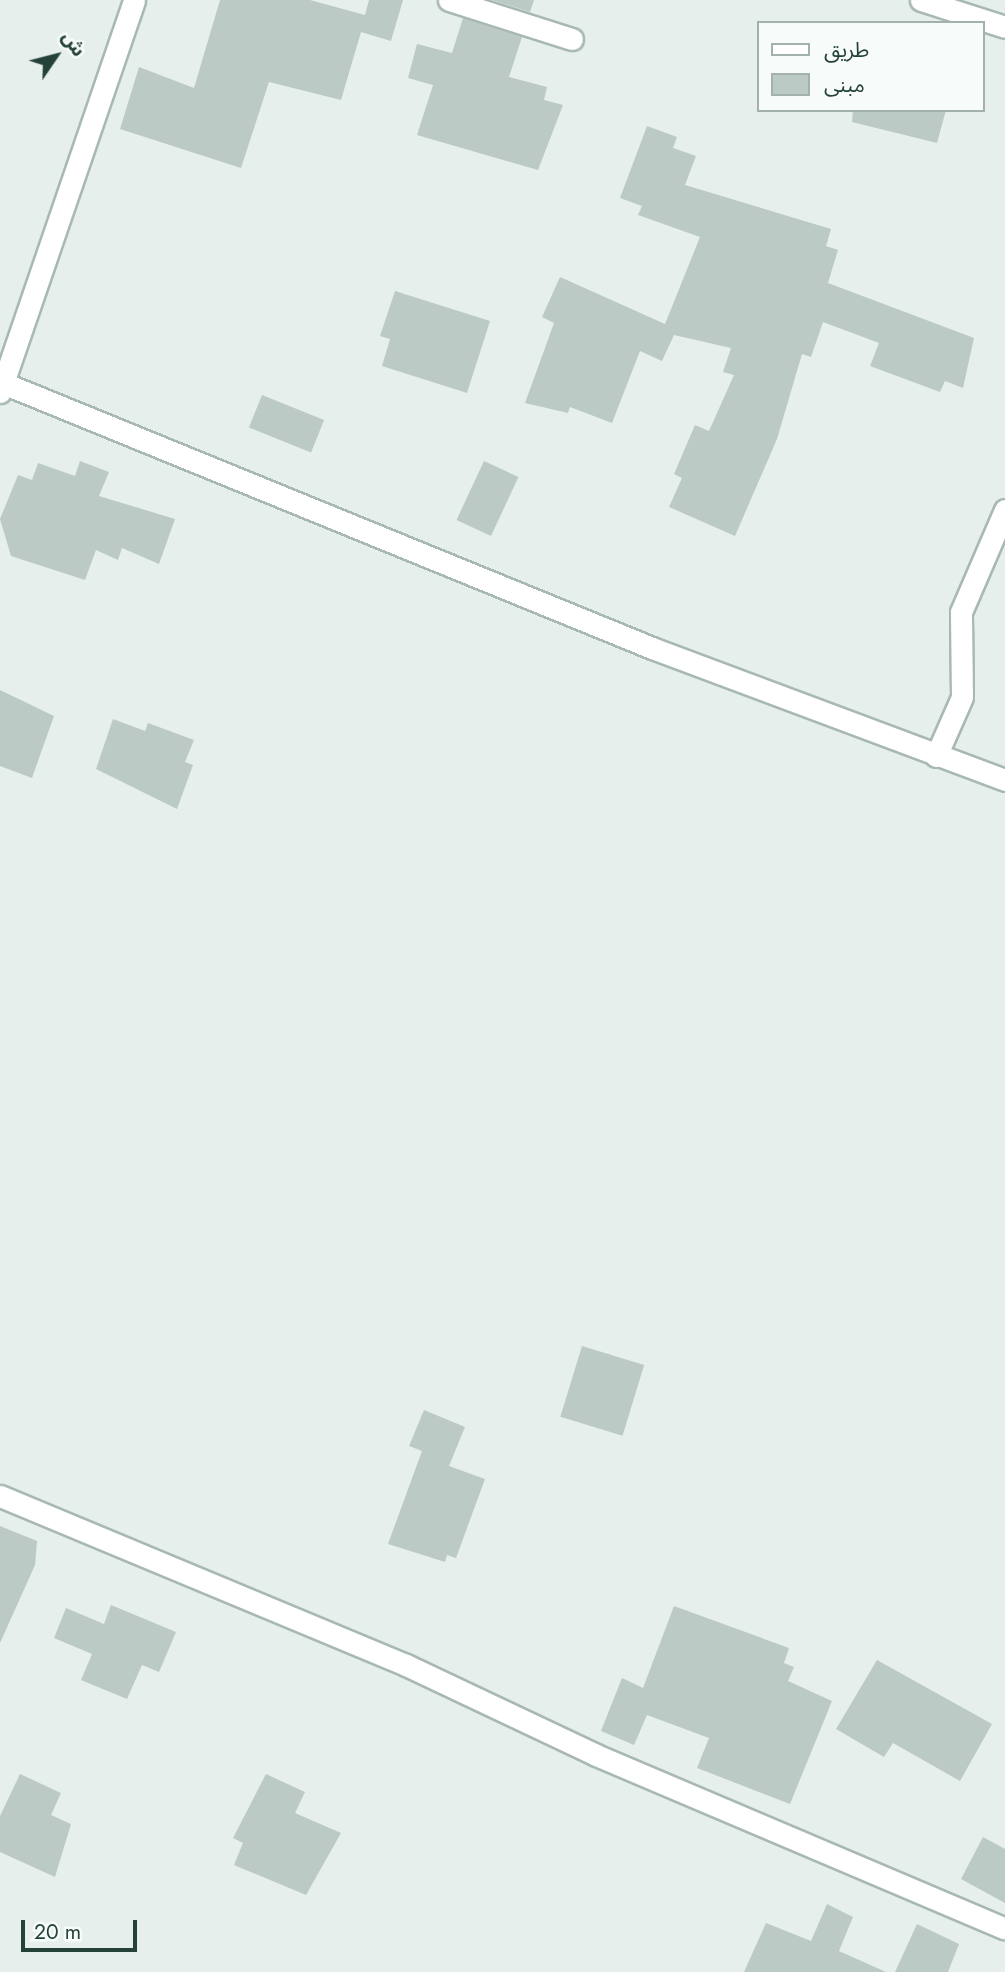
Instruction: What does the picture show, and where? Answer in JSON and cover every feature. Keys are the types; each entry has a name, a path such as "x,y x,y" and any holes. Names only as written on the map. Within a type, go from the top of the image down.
{"street":[{"path":"134,0 1,388 665,653 1005,780"},
{"path":"449,0 572,39"},
{"path":"921,0 1005,27"},
{"path":"936,756 962,697 961,612 1005,510"},
{"path":"0,1496 405,1665 596,1755 1005,1928"}],"building":[{"path":"220,0 310,0 365,15 369,0 403,0 391,41 361,32 341,100 269,82 241,168 120,129 139,67 194,88"},
{"path":"492,0 534,0 530,12"},
{"path":"463,18 522,37 509,77 547,87 544,100 563,105 538,170 417,135 433,85 408,78 417,44 452,53"},
{"path":"853,112 945,112 937,143 852,122"},
{"path":"647,126 677,137 673,148 696,156 685,185 831,229 826,246 838,250 828,283 974,338 963,388 945,381 940,392 870,366 879,343 823,322 811,357 802,354 777,439 735,536 669,507 682,478 674,474 695,425 709,431 734,375 723,372 731,348 674,335 662,361 640,351 612,423 570,407 568,413 525,403 554,323 542,317 560,277 665,324 700,237 638,215 642,206 620,198"},
{"path":"395,291 490,321 467,393 382,366 390,339 380,336"},
{"path":"262,395 324,420 311,453 249,427"},
{"path":"80,461 109,472 99,496 175,519 159,564 122,548 118,560 96,550 85,580 11,556 0,519 18,475 32,480 38,463 75,476"},
{"path":"484,461 518,477 491,536 457,520"},
{"path":"0,690 54,716 32,778 0,766"},
{"path":"113,719 145,731 148,723 194,740 185,762 193,765 177,809 96,769"},
{"path":"582,1346 644,1365 623,1436 560,1417"},
{"path":"424,1410 465,1427 449,1466 485,1479 456,1558 447,1555 445,1562 388,1544 422,1451 409,1446"},
{"path":"0,1526 37,1541 35,1565 0,1643"},
{"path":"111,1605 176,1632 159,1672 142,1665 127,1699 81,1680 92,1654 54,1638 66,1608 104,1624"},
{"path":"674,1606 789,1648 784,1663 794,1667 788,1681 832,1701 790,1804 697,1768 709,1738 647,1715 634,1745 601,1731 622,1678 643,1688"},
{"path":"877,1660 992,1724 960,1781 893,1743 884,1757 836,1729"},
{"path":"20,1774 61,1793 51,1815 71,1824 55,1877 0,1852 0,1816"},
{"path":"266,1774 305,1792 295,1813 341,1833 306,1895 234,1865 243,1843 233,1838"},
{"path":"983,1837 1005,1849 1005,1903 961,1879"},
{"path":"827,1904 853,1917 839,1951 886,1972 744,1972 766,1923 811,1941"},
{"path":"917,1924 959,1944 948,1972 895,1972"}]}
